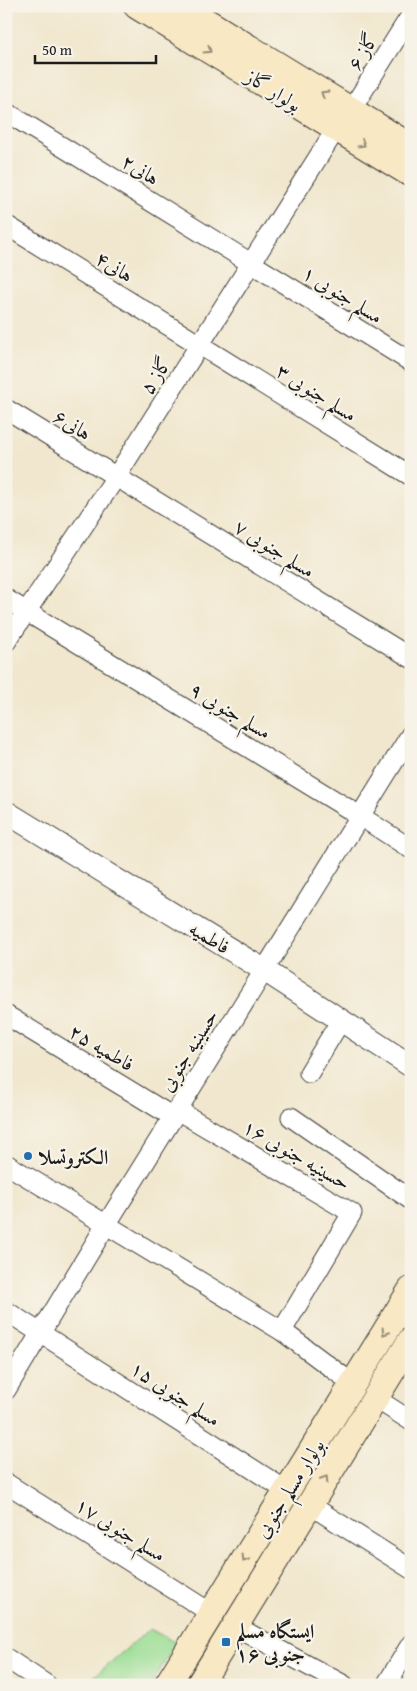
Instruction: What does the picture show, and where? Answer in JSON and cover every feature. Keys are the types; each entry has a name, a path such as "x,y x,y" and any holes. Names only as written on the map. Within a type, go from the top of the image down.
{"main road":[{"name":"بولوار گاز","path":"137,6 344,119 411,147"},
{"name":"بولوار گاز","path":"182,6 344,119 411,174"},
{"name":"بولوار مسلم جنوبی","path":"167,1685 411,1290"},
{"name":"بولوار مسلم جنوبی","path":"200,1685 411,1340"}],"street":[{"name":"گاز ۶","path":"344,119 411,15"},
{"name":"هانی۲","path":"6,112 252,264"},
{"name":"گاز ۵","path":"6,642 116,477 344,119"},
{"name":"هانی۴","path":"6,226 200,345"},
{"name":"۱ مسلم جنوبی","path":"252,264 411,362"},
{"name":"مسلم جنوبی ۳","path":"200,345 411,476"},
{"name":"هانی۶","path":"6,409 116,477"},
{"name":"مسلم جنوبی ۷","path":"116,477 411,658"},
{"name":"مسلم جنوبی ۹","path":"6,599 411,848"},
{"name":"حسینیه جنوبی","path":"6,1390 106,1225 411,734"},
{"name":"فاطمیه","path":"6,812 264,970 411,1066"},
{"name":"فاطمیه ۲۵","path":"6,1015 175,1114"},
{"path":"309,1072 341,1020"},
{"name":"حسینیه جنوبی ۱۶","path":"175,1114 352,1212 282,1331"},
{"path":"291,1117 411,1200"},
{"path":"6,1164 282,1331 353,1384"},
{"name":"مسلم جنوبی ۱۵","path":"6,1311 287,1491"},
{"path":"375,1398 411,1421"},
{"name":"مسلم جنوبی ۱۷","path":"6,1483 211,1614"},
{"path":"310,1505 411,1569"},
{"path":"235,1626 344,1685"},
{"path":"386,1685 411,1644"},
{"path":"6,1658 47,1685"}],"green space":[{"path":"150,1629 176,1643 151,1685 84,1685"}],"place":[{"name":"الکتروتسلا","path":"28,1156"},
{"name":"ایستگاه مسلم جنوبی ۱۶","path":"226,1642"}]}
